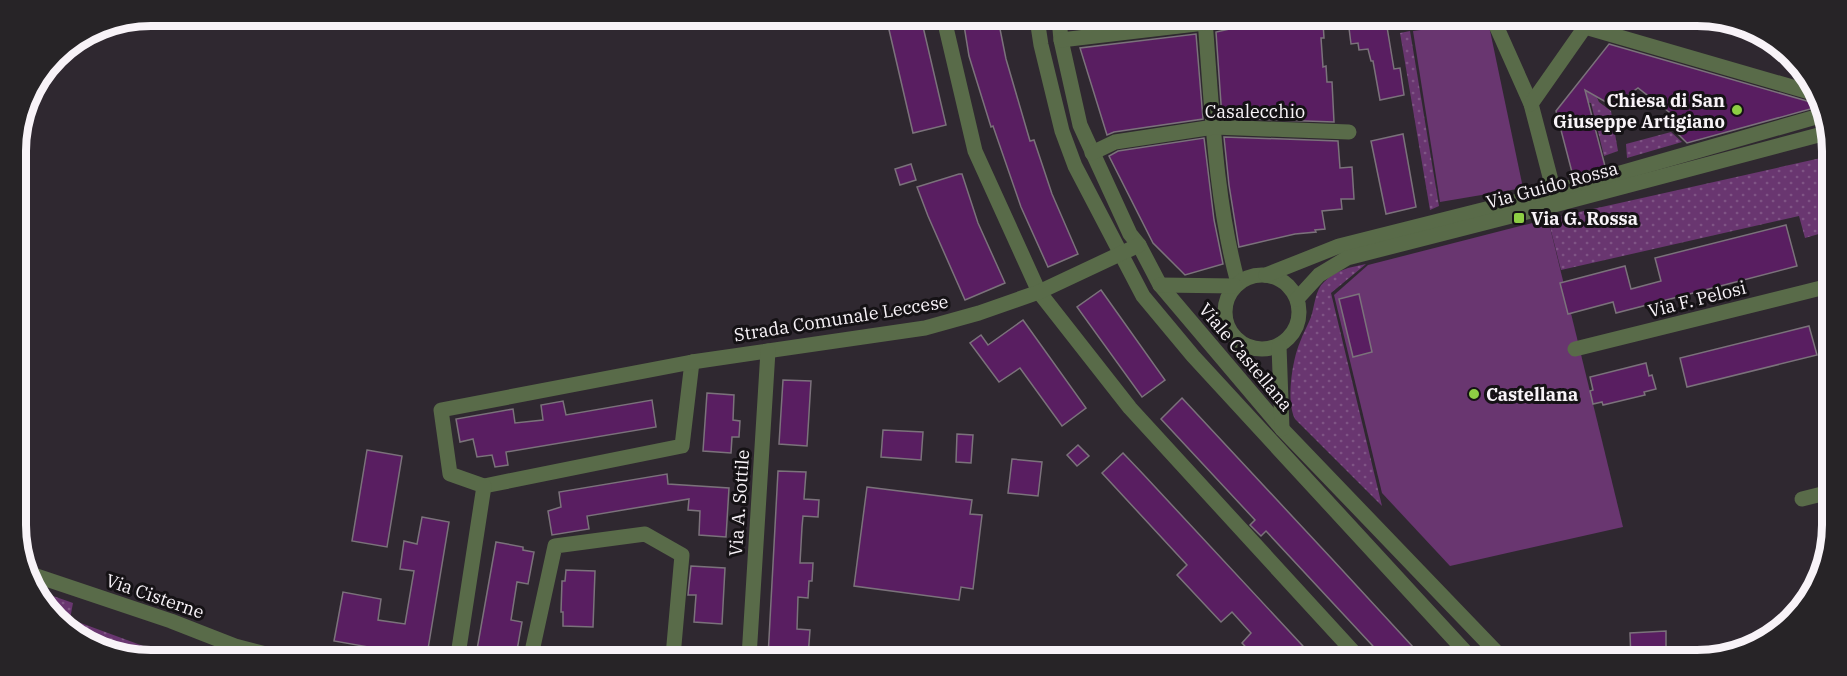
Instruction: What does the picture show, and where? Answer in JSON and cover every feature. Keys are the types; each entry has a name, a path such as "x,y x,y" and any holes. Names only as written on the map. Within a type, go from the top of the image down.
{"street":[{"path":"946,26 975,151 1039,292 1130,408 1352,650"},
{"path":"1038,26 1062,131 1075,166 1143,296 1193,356 1464,650"},
{"name":"Viale Castellana","path":"1060,26 1080,125 1130,234 1139,245 1160,285 1282,429 1495,650"},
{"path":"1061,40 1167,26"},
{"path":"1205,26 1214,127 1228,245 1237,285"},
{"path":"1496,26 1531,104 1554,199"},
{"path":"1531,104 1583,26"},
{"path":"1591,26 1806,91"},
{"path":"1266,275 1286,283 1298,299 1299,321 1295,331 1279,346 1259,350 1240,342 1232,335 1225,315 1229,295 1237,285 1255,275 1266,275 1339,246 1554,199 1817,117"},
{"name":"Casalecchio","path":"1092,153 1115,142 1214,127 1349,132"},
{"name":"Via Guido Rossa","path":"1298,299 1319,274 1347,258 1554,199 1820,134"},
{"name":"Strada Comunale Leccese","path":"484,486 450,474 441,410 692,362 925,328 979,314 1039,292 1139,245"},
{"path":"1160,285 1237,285"},
{"name":"Via F. Pelosi","path":"1575,348 1822,288"},
{"path":"1193,356 1208,344 1232,335"},
{"path":"1279,346 1282,429"},
{"name":"Via A. Sottile","path":"749,651 768,351"},
{"path":"460,651 484,486 682,446 692,362"},
{"path":"1802,499 1822,494"},
{"path":"532,651 555,546 645,534 682,555 674,651"},
{"name":"Via Cisterne","path":"36,576 256,651"}],"shaded area":[{"path":"1450,26 1489,26 1523,188 1440,202 1413,31"},
{"path":"1410,31 1439,206 1430,210 1400,33"},
{"path":"1591,85 1599,102 1611,111 1618,151 1604,156 1591,103 1578,101"},
{"path":"1671,132 1682,142 1627,158 1626,144"},
{"path":"1822,158 1822,233 1805,238 1799,216 1561,270 1548,219"},
{"name":"Castellana","path":"1548,219 1623,527 1450,566 1382,493 1334,295 1368,265"},
{"path":"1366,264 1331,293 1382,506 1295,419 1291,402 1291,381 1297,350 1321,285 1338,272"},
{"path":"46,594 73,603 70,619 157,651 126,648 95,638 68,619"}],"building":[{"path":"888,26 923,26 946,125 913,133"},
{"path":"964,26 999,26 1006,59 1030,141 1034,140 1052,194 1078,254 1048,267 1021,207 993,126 991,127 969,56"},
{"path":"1323,26 1324,38 1321,38 1323,67 1326,66 1327,82 1332,82 1334,122 1222,118 1216,32 1234,28"},
{"path":"1349,26 1387,26 1394,69 1400,68 1404,95 1380,100 1373,61 1371,61 1368,49 1359,50 1358,43 1351,44"},
{"path":"1196,34 1203,119 1114,132 1107,135 1080,48"},
{"name":"Chiesa di San Giuseppe Artigiano","path":"1609,44 1812,102 1814,108 1687,143 1675,131 1687,126 1638,88 1613,106 1585,90 1605,166 1573,176 1556,111"},
{"path":"1403,134 1416,207 1386,214 1371,141"},
{"path":"1224,137 1338,141 1340,168 1352,167 1354,199 1341,199 1342,209 1322,211 1325,229 1239,247"},
{"path":"1204,138 1214,220 1223,264 1185,275 1153,243 1109,156 1118,151"},
{"path":"911,164 916,180 900,185 895,169"},
{"path":"962,174 978,223 1005,283 965,300 917,187"},
{"path":"1786,225 1797,266 1616,313 1613,302 1568,314 1560,283 1625,266 1631,289 1661,281 1655,258"},
{"path":"1101,290 1165,380 1142,397 1077,307"},
{"path":"1359,294 1372,352 1353,357 1339,299"},
{"path":"1023,320 1086,408 1062,426 1020,368 999,382 970,343 981,335 988,345"},
{"path":"1809,326 1817,355 1687,387 1680,358"},
{"path":"1646,363 1649,376 1652,375 1656,389 1644,392 1645,395 1603,405 1602,402 1593,404 1590,377"},
{"path":"783,380 811,381 807,446 779,444"},
{"path":"707,393 734,395 733,420 740,421 739,437 732,437 731,453 703,451"},
{"path":"1182,398 1416,650 1377,650 1266,531 1261,536 1250,525 1255,520 1161,419"},
{"path":"652,400 656,427 506,452 508,465 495,467 492,455 477,457 473,439 460,442 456,419 513,409 515,423 543,420 541,405 563,401 566,415"},
{"path":"883,430 923,432 921,460 881,457"},
{"path":"957,434 973,435 971,463 956,462"},
{"path":"1078,445 1089,456 1077,466 1067,455"},
{"path":"367,450 402,456 387,547 352,541"},
{"path":"1123,453 1307,650 1249,650 1242,643 1251,633 1232,612 1221,622 1177,575 1187,565 1102,473"},
{"path":"1012,459 1042,462 1038,496 1008,493"},
{"path":"778,471 806,472 804,499 819,500 818,517 803,516 802,527 800,563 813,563 808,598 798,597 797,629 810,630 808,651 768,651"},
{"path":"667,474 668,484 729,488 726,537 699,535 700,511 688,510 689,499 587,516 589,529 552,535 548,511 561,507 559,492"},
{"path":"867,487 972,500 970,514 982,515 973,589 961,587 959,600 854,586"},
{"path":"422,517 449,522 428,651 386,651 334,641 343,592 381,599 378,620 405,624 414,571 400,569 404,541 417,544"},
{"path":"496,542 523,547 523,550 534,552 528,584 517,582 511,620 522,622 517,651 477,651"},
{"path":"691,566 725,568 722,624 694,622 696,595 688,595"},
{"path":"566,570 595,571 593,627 563,626 562,581 565,581"},
{"path":"1666,631 1666,650 1631,650 1630,633"}],"place":[{"name":"Chiesa di San Giuseppe Artigiano","path":"1737,110"},
{"name":"Via G. Rossa","path":"1519,218"},
{"name":"Castellana","path":"1474,394"}]}
